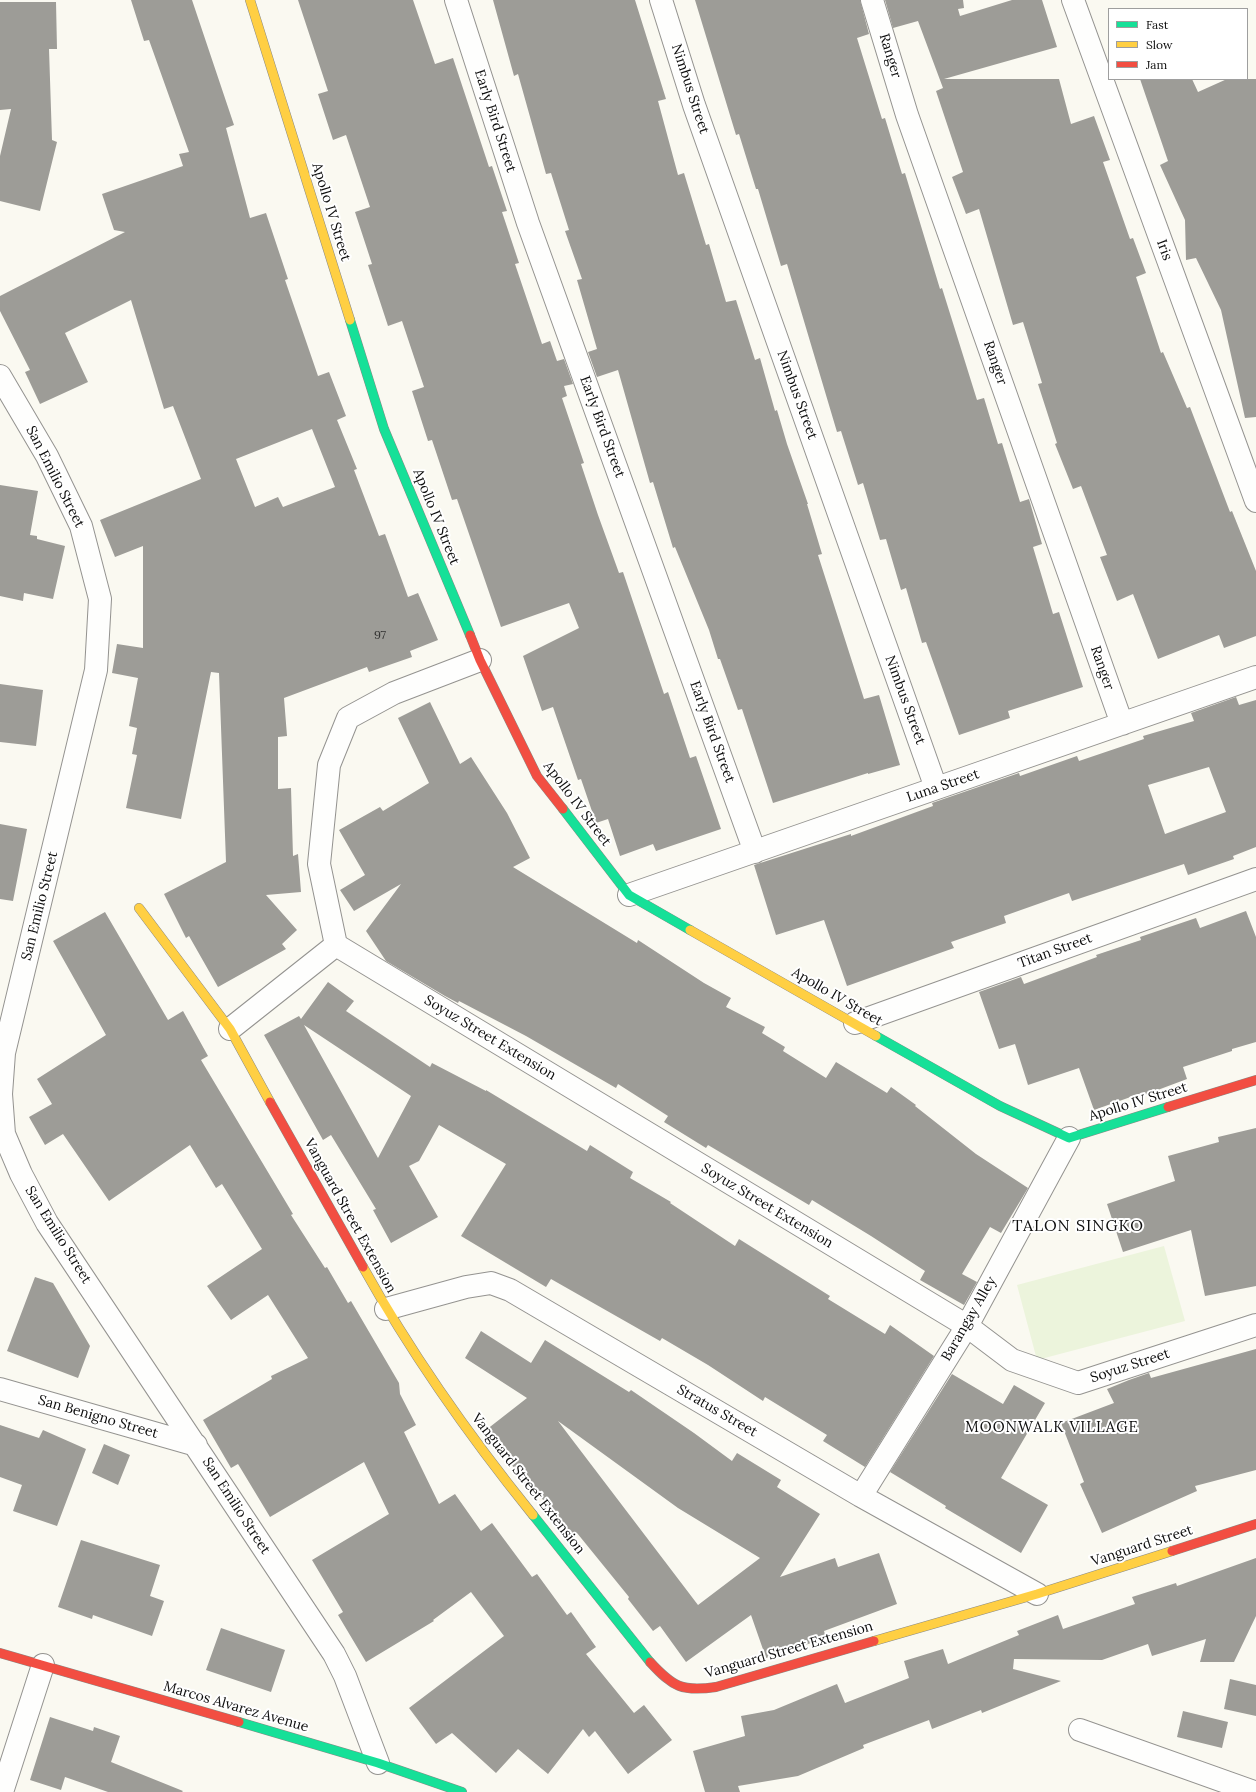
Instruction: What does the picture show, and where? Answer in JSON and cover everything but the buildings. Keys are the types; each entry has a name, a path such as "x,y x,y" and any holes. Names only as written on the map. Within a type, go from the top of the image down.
{"street":[{"name":"Apollo IV Street","path":"250,0 384,429 480,660 537,776 629,895 1000,1106 1069,1138 1256,1080"},
{"name":"Early Bird Street","path":"456,0 528,223 755,852"},
{"name":"Nimbus Street","path":"661,0 697,113 936,788"},
{"name":"Ranger","path":"872,0 907,115 1122,724"},
{"name":"Iris","path":"1073,0 1256,500"},
{"name":"San Emilio Street","path":"0,376 47,456 81,526 100,599 96,670 4,1053 0,1094 2,1134 21,1174 48,1223 334,1654 346,1676 378,1763"},
{"path":"230,1029 336,945 319,864 329,765 348,718 394,694 480,660"},
{"name":"Luna Street","path":"629,895 1256,677"},
{"name":"Titan Street","path":"855,1023 1256,879"},
{"name":"Vanguard Street Extension","path":"139,908 230,1029 386,1309 483,1453 642,1653 660,1672 677,1686 694,1690 716,1687 1036,1594"},
{"name":"Soyuz Street Extension","path":"336,945 967,1326"},
{"name":"Barangay Alley","path":"861,1496 967,1326 1069,1138"},
{"name":"Stratus Street","path":"386,1309 466,1286 491,1283 510,1290 861,1496 1036,1594"},
{"name":"Soyuz Street","path":"967,1326 1012,1360 1078,1383 1256,1325"},
{"name":"San Benigno Street","path":"0,1389 196,1445"},
{"name":"Vanguard Street","path":"1036,1594 1256,1524"},
{"name":"Marcos Alvarez Avenue","path":"0,1653 378,1763 462,1792"},
{"path":"2,1792 43,1665"},
{"path":"1080,1730 1254,1792"}],"green space":[{"path":"1164,1246 1185,1321 1037,1360 1017,1285"}],"traffic: fast":[{"path":"350,320 384,429 470,635"},
{"path":"563,809 629,895 690,930"},
{"path":"876,1036 1000,1106 1069,1138 1168,1107"},
{"path":"533,1515 650,1662"},
{"path":"239,1722 378,1763 462,1792"}],"traffic: slow":[{"path":"250,0 350,320"},
{"path":"139,908 230,1029 270,1102"},
{"path":"690,930 876,1036"},
{"path":"363,1267 401,1332 443,1395 487,1456 533,1515"},
{"path":"874,1641 1037,1594 1172,1551"}],"traffic: jam":[{"path":"470,635 480,660 537,776 563,809"},
{"path":"1168,1107 1256,1080"},
{"path":"270,1102 363,1267"},
{"path":"1172,1551 1256,1524"},
{"path":"650,1662 672,1682 679,1686 695,1689 716,1687 874,1641"},
{"path":"0,1653 239,1722"}],"district":[{"name":"TALON SINGKO","path":"1078,1226"},
{"name":"MOONWALK VILLAGE","path":"1052,1428"}]}
